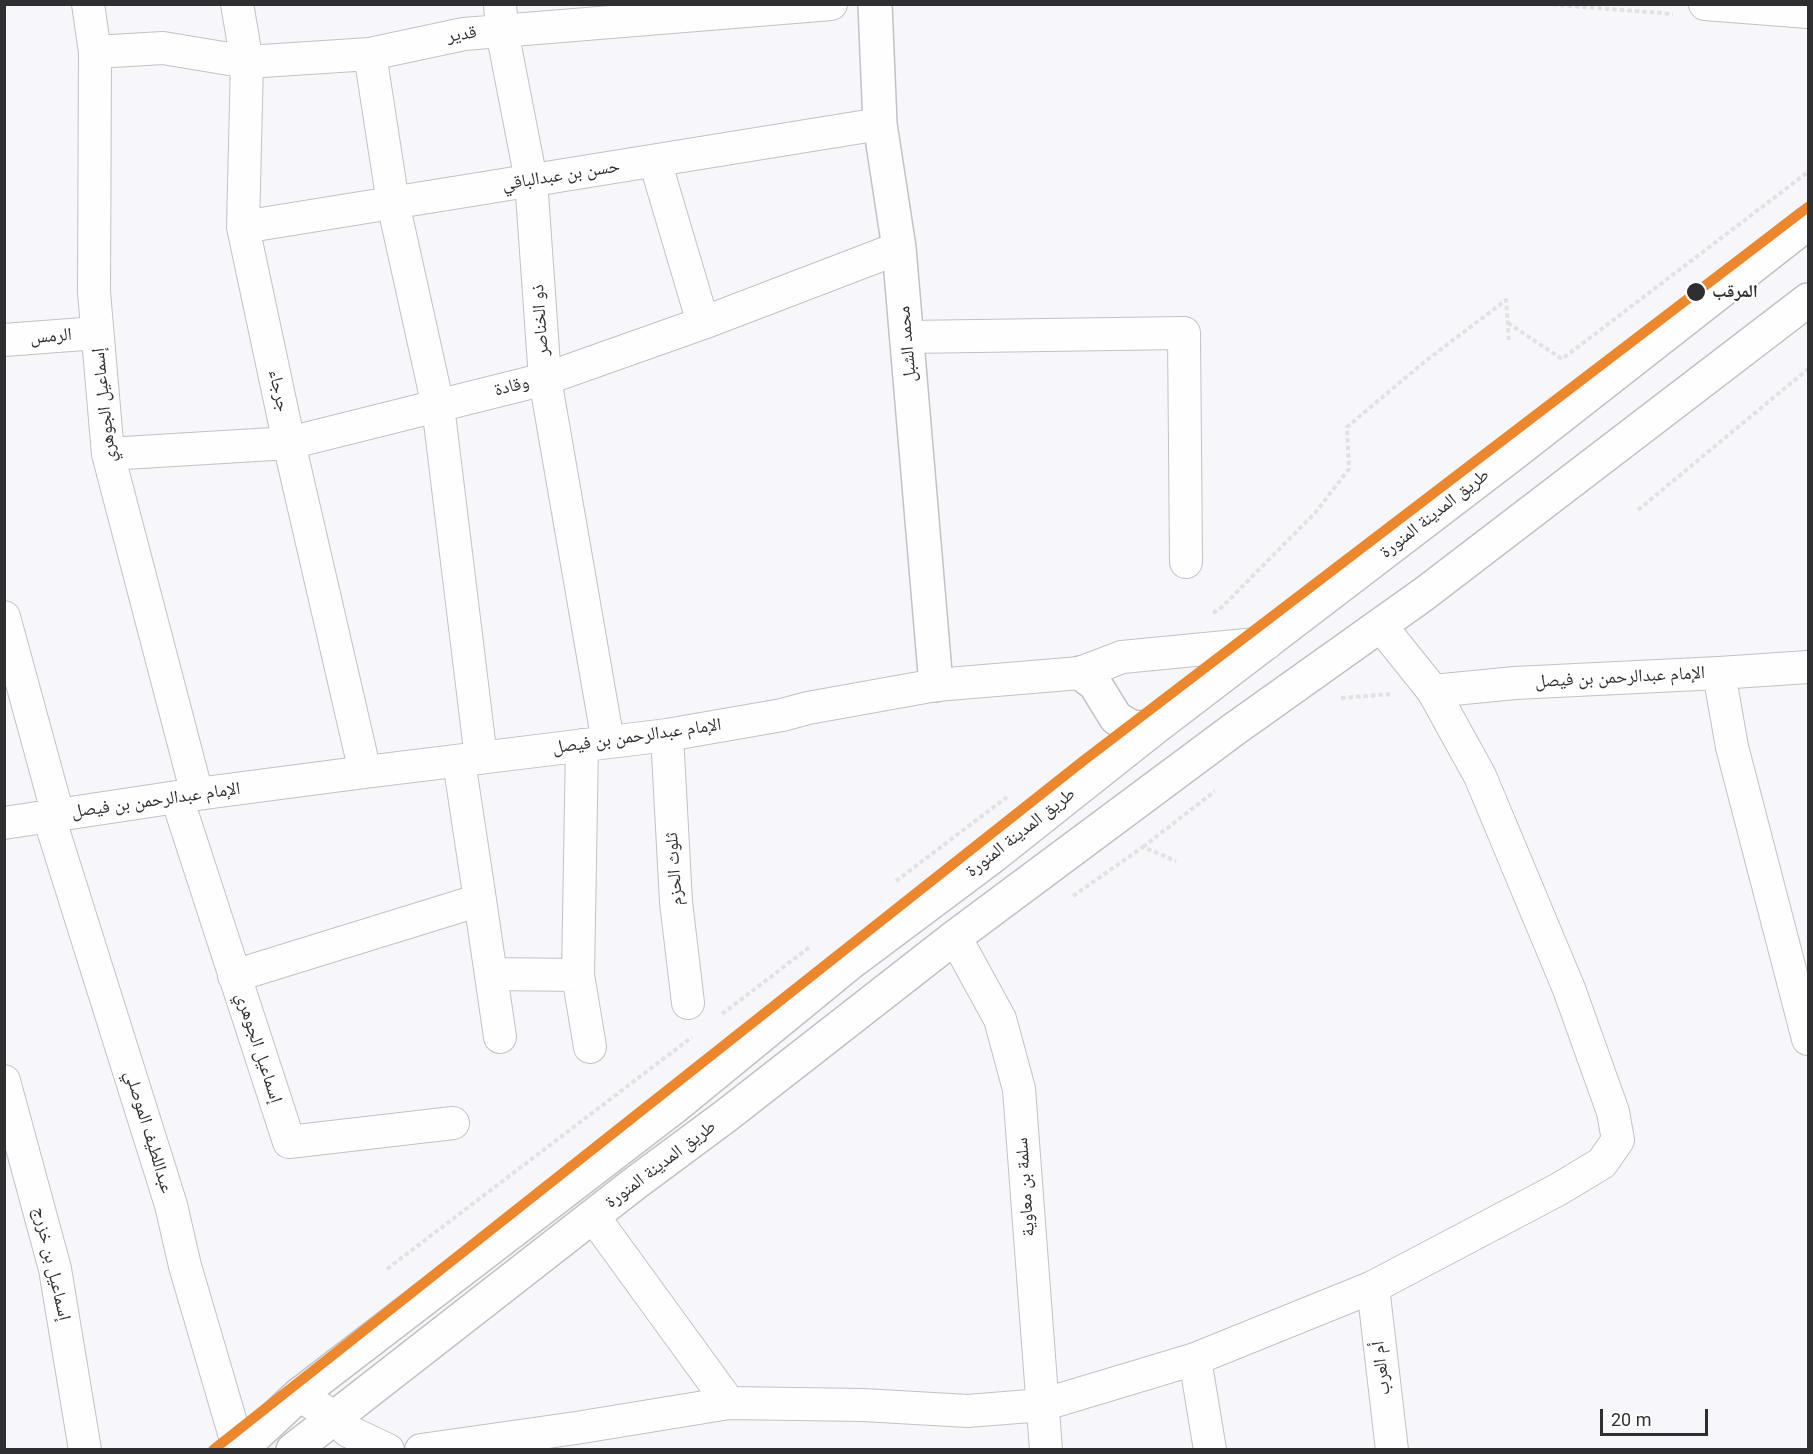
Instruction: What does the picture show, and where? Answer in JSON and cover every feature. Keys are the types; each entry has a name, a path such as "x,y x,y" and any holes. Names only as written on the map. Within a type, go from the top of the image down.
{"main road":[{"name":"محمد الشبل","path":"875,4 880,124 899,248 936,685"},
{"name":"طريق المدينة المنورة","path":"240,1449 300,1395 673,1108 850,963 993,856 1153,729 1513,454 1809,222"},
{"name":"طريق المدينة المنورة","path":"293,1449 955,937 1233,730 1434,587 1809,300"},
{"path":"1080,672 1095,684 1116,718 1131,727 1153,729"},
{"path":"718,1072 727,1115"}],"street":[{"name":"إسماعيل الجوهري","path":"88,4 95,52 94,292 108,454 187,796 234,976 289,1142 453,1123"},
{"name":"جرجاء","path":"237,4 247,62 243,227 289,443 365,772"},
{"name":"قدير","path":"95,52 163,48 247,62 370,54 464,34 501,18 831,4"},
{"path":"1705,4 1809,12"},
{"name":"ذو الخناصر","path":"501,18 531,180 545,379 595,743 578,975 590,1047"},
{"path":"370,54 393,203 438,406 470,759 480,900 500,1037"},
{"name":"حسن بن عبدالباقي","path":"243,227 880,124"},
{"path":"655,161 703,323"},
{"name":"وقادة","path":"108,454 289,443 545,379 703,323 899,248"},
{"name":"الرمس","path":"4,340 97,333"},
{"path":"907,336 1184,333 1186,562"},
{"name":"عبداللطيف الموصلي","path":"4,617 54,816 168,1195 185,1266 240,1449"},
{"path":"421,1449 576,1428 729,1403 862,1405 968,1411 1042,1406 1195,1359 1373,1287 1559,1189 1602,1162 1618,1140 1613,1112 1569,989 1480,776 1433,691 1380,625"},
{"name":"الإمام عبدالرحمن بن فيصل","path":"4,823 365,772 667,735 936,685 1080,672 1122,657 1268,643"},
{"name":"الإمام عبدالرحمن بن فيصل","path":"1433,691 1515,683 1809,667"},
{"path":"1719,673 1732,747 1809,1039"},
{"name":"ثلوث الحزم","path":"667,735 676,902 694,1017"},
{"path":"234,976 480,900"},
{"name":"سلمة بن معاوية","path":"955,937 1000,1019 1019,1089 1046,1449"},
{"path":"491,974 578,975"},
{"name":"إسماعيل بن خزرج","path":"4,1081 55,1269 85,1449"},
{"path":"593,1216 729,1403"},
{"name":"أم العرب","path":"1373,1287 1392,1449"},
{"path":"1195,1359 1210,1449"},
{"path":"300,1395 334,1417 348,1431 388,1449"}],"path":[{"path":"1508,322 1562,359 1809,172"},
{"path":"1222,607 1315,513 1349,469 1347,427 1423,363 1506,300 1509,342"},
{"path":"1638,510 1809,369"},
{"path":"1332,698 1433,691"},
{"path":"1143,847 1215,790"},
{"path":"890,886 1013,792"},
{"path":"719,1016 814,944"},
{"path":"387,1269 694,1017"}],"transit line":[{"path":"213,1450 1083,761 1808,207"}],"place":[{"name":"المرقب","path":"1696,292"}]}
